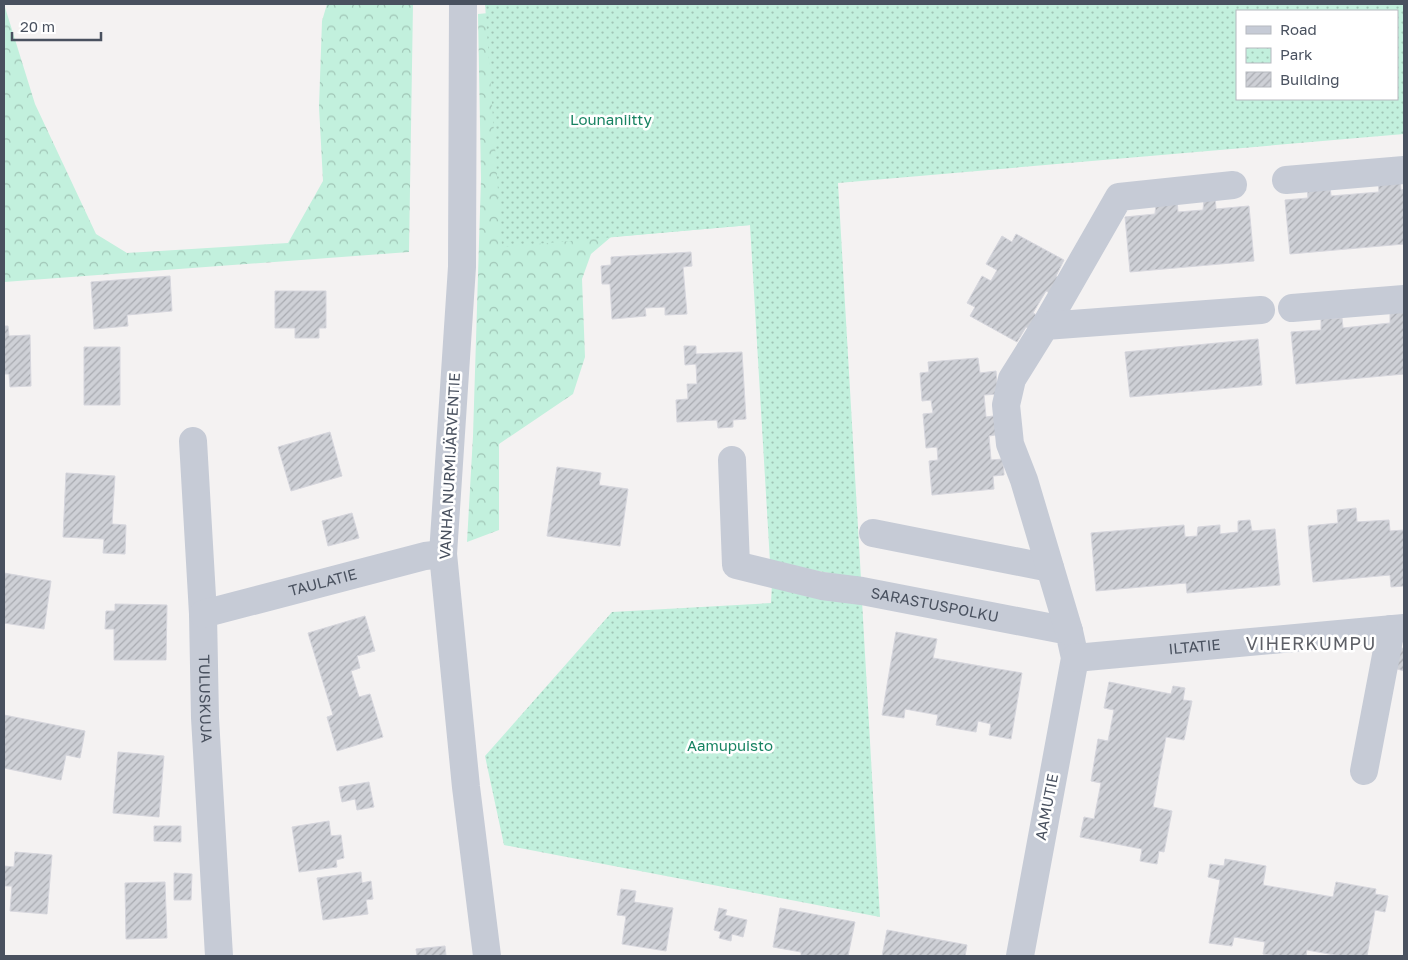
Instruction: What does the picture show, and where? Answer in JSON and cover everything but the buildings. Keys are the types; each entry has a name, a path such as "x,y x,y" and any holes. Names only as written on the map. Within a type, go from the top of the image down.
{"street":[{"name":"VANHA NURMIJÄRVENTIE","path":"463,4 462,267 443,554 466,788 487,956"},
{"path":"1286,180 1404,170"},
{"path":"1075,658 1024,480 1010,444 1006,405 1012,378 1045,326 1118,197 1232,185"},
{"path":"1292,308 1404,299"},
{"path":"1045,326 1261,310"},
{"name":"TULUSKUJA","path":"193,441 204,614 205,718 219,956"},
{"name":"SARASTUSPOLKU","path":"732,460 736,565 822,586 862,591 1069,632"},
{"path":"873,533 1050,568"},
{"name":"TAULATIE","path":"204,614 425,556 443,554"},
{"path":"1364,771 1398,629"},
{"name":"ILTATIE","path":"1075,658 1398,629"},
{"name":"AAMUTIE","path":"1020,956 1075,658"}],"green space":[{"path":"4,4 35,104 96,234 127,253 288,243 323,181 319,107 322,21 327,4 413,4 409,252 4,282"},
{"name":"Lounaniitty","path":"485,4 1404,4 1404,134 838,183 861,579 770,562 750,225 502,247"},
{"path":"500,12 751,225 611,237 591,254 582,279 585,357 573,394 499,444 499,530 467,542 473,436 481,179 478,14"},
{"name":"Aamupuisto","path":"772,583 862,601 880,917 504,845 485,756 612,612 771,603"}],"district":[{"name":"VIHERKUMPU","path":"1311,644"}]}
